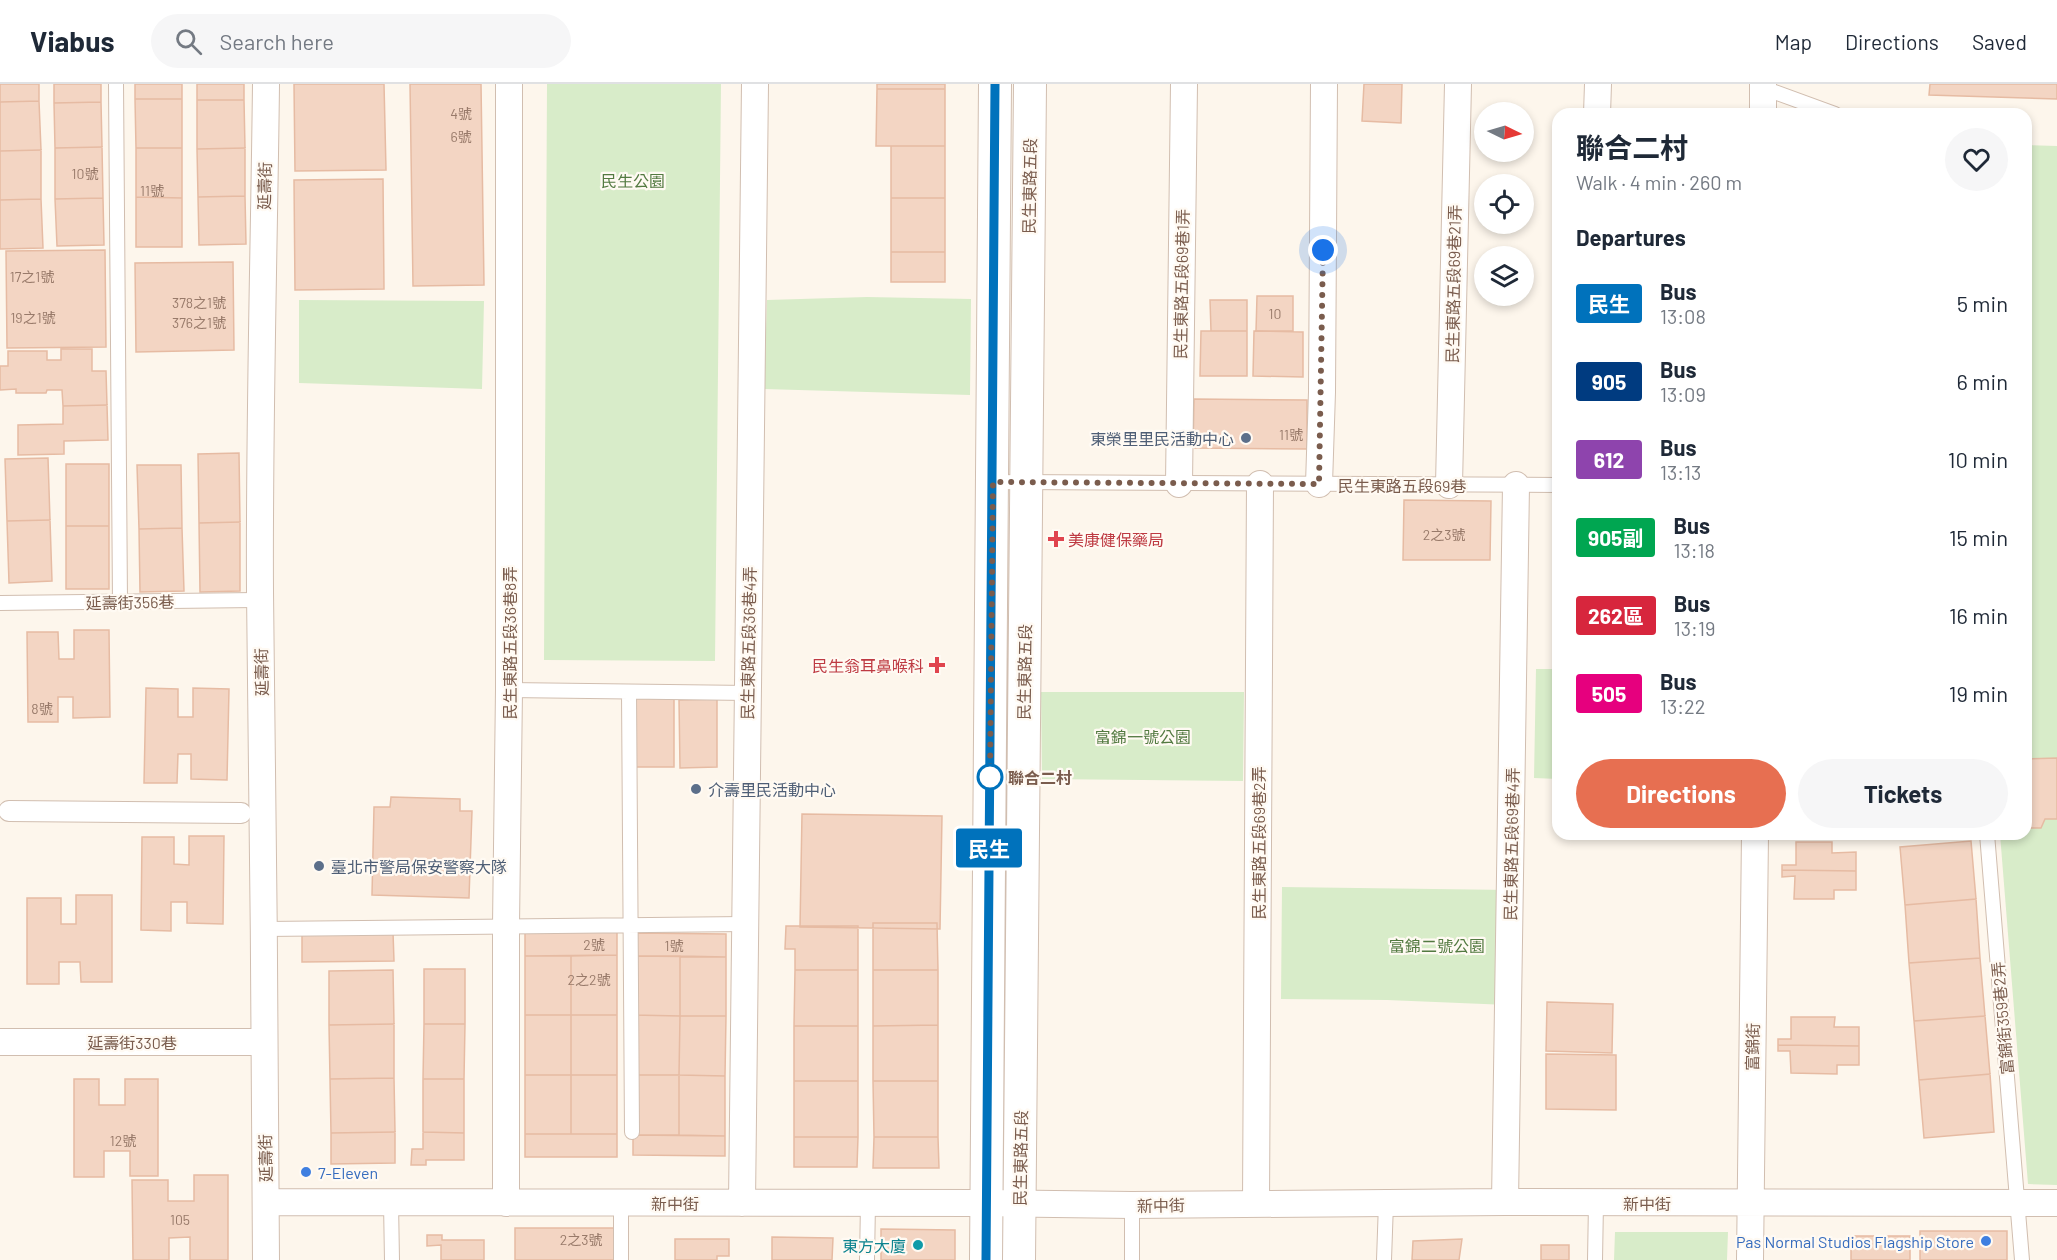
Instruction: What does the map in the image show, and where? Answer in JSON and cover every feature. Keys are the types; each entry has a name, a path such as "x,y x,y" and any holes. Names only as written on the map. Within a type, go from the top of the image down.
{"street":[{"name":"延壽街","path":"266,84 260,600 265,929 266,1260"},
{"name":"民生東路五段36巷8弄","path":"506,1203 509,84"},
{"name":"民生東路五段36巷4弄","path":"742,1203 755,84"},
{"name":"民生東路五段","path":"986,1260 995,84"},
{"name":"民生東路五段","path":"1019,1260 1030,84"},
{"name":"民生東路五段69巷1弄","path":"1179,484 1184,84"},
{"path":"1319,484 1322,392 1324,84"},
{"name":"民生東路五段69巷21弄","path":"1449,485 1458,84"},
{"path":"1597,108 1598,84"},
{"path":"1759,85 1762,108"},
{"name":"民生東路五段69巷2弄","path":"1256,1203 1260,484"},
{"name":"民生東路五段69巷4弄","path":"1505,1202 1516,485"},
{"path":"9,811 241,813"},
{"name":"富錦街","path":"1750,1260 1755,840"},
{"name":"延壽街330巷","path":"0,1042 264,1042"},
{"name":"新中街","path":"266,1202 1132,1205 1505,1202 2057,1203"}],"lane":[{"path":"116,84 120,602"},
{"path":"1759,85 1818,108"},
{"name":"民生東路五段69巷","path":"993,482 1552,485"},
{"name":"延壽街356巷","path":"0,603 260,600"},
{"path":"509,690 748,693"},
{"path":"629,692 632,1132"},
{"name":"富錦街359巷2弄","path":"1988,840 2022,1260"},
{"path":"265,929 745,924"},
{"path":"392,1203 392,1260"},
{"path":"621,1203 621,1260"},
{"path":"867,1260 868,1203"},
{"path":"1384,1260 1386,1203"},
{"path":"1595,1260 1596,1203"},
{"path":"1132,1205 1132,1260"}],"green space":[{"name":"民生公園","path":"547,84 721,84 715,661 544,660"},
{"path":"2032,145 2057,146 2057,1185 2028,1184 2000,840 2032,840"},
{"path":"867,297 971,299 970,395 764,389 767,300"},
{"path":"299,300 484,301 482,389 299,383"},
{"path":"1536,669 1552,669 1552,779 1534,778"},
{"name":"富錦一號公園","path":"1041,692 1244,692 1243,781 1042,779"},
{"name":"富錦二號公園","path":"1282,887 1510,890 1508,1005 1387,1000 1281,999"},
{"path":"1615,1232 1728,1232 1727,1260 1614,1260"}],"building":[{"path":"0,84 39,84 39,101 0,102"},
{"path":"54,84 101,84 101,102 54,103"},
{"path":"135,84 182,84 182,99 135,99"},
{"path":"197,84 244,84 244,100 197,100"},
{"path":"294,84 384,84 386,170 295,171"},
{"path":"410,84 481,84 484,285 413,286"},
{"path":"877,84 945,84 945,89 877,89"},
{"path":"1364,84 1402,84 1401,123 1362,121"},
{"path":"1930,84 2057,84 2057,99 1929,95"},
{"path":"877,89 945,89 945,146 876,146"},
{"path":"135,99 182,99 182,148 136,148"},
{"path":"197,100 244,100 245,148 197,149"},
{"path":"39,101 41,150 0,151 0,102"},
{"path":"101,102 102,147 55,148 54,103"},
{"path":"891,146 945,146 945,198 891,198"},
{"path":"102,147 103,198 55,199 55,148"},
{"path":"136,148 182,148 182,198 136,197"},
{"path":"245,148 245,196 198,197 197,149"},
{"path":"41,150 41,199 0,200 0,151"},
{"path":"383,179 384,289 295,290 294,180"},
{"path":"245,196 246,244 199,245 198,197"},
{"path":"136,197 182,198 182,247 136,247"},
{"path":"103,198 104,245 57,246 55,199"},
{"path":"891,198 945,198 945,252 891,252"},
{"path":"41,199 43,248 0,249 0,200"},
{"path":"105,250 106,347 7,348 6,251"},
{"path":"891,252 945,252 945,282 891,282"},
{"path":"233,262 234,350 136,352 135,263"},
{"path":"1257,296 1293,296 1293,331 1256,331"},
{"path":"1210,300 1247,300 1247,331 1211,331"},
{"path":"1201,331 1247,331 1247,376 1200,376"},
{"path":"1254,331 1303,332 1303,377 1253,376"},
{"path":"61,349 92,349 92,371 106,371 107,405 63,406 62,390 47,390 46,393 16,393 16,389 0,390 0,366 8,366 8,351 47,351 47,360 61,360"},
{"path":"1194,399 1307,400 1307,449 1193,448"},
{"path":"107,405 108,440 64,441 64,454 18,455 18,425 63,424 63,406"},
{"path":"239,453 240,522 199,523 198,454"},
{"path":"48,458 50,520 7,521 5,459"},
{"path":"66,464 109,464 109,526 66,526"},
{"path":"137,465 181,465 182,528 139,529"},
{"path":"1404,500 1491,501 1490,560 1403,560"},
{"path":"50,520 52,581 9,583 7,521"},
{"path":"240,522 240,591 200,592 199,523"},
{"path":"66,526 109,526 109,589 66,589"},
{"path":"182,528 184,591 140,592 139,529"},
{"path":"74,630 109,630 110,717 73,718 73,697 58,697 58,722 28,722 27,632 58,632 59,659 74,659"},
{"path":"146,688 178,689 178,717 193,717 193,688 229,689 227,780 191,779 191,754 178,754 177,783 144,783"},
{"path":"674,695 674,767 633,767 632,696"},
{"path":"717,699 717,767 680,768 679,700"},
{"path":"2057,758 2057,819 2045,819 2041,828 2032,828 2032,759"},
{"path":"391,797 460,799 460,811 472,811 469,898 372,895 374,807 390,807"},
{"path":"802,814 942,816 940,929 800,927"},
{"path":"189,836 224,836 223,924 187,923 187,902 171,902 171,931 141,930 142,837 174,837 174,864 189,865"},
{"path":"1971,841 1976,899 1905,905 1900,847"},
{"path":"1796,842 1832,842 1832,853 1856,852 1856,871 1782,870 1782,865 1796,865"},
{"path":"1782,870 1856,871 1856,890 1834,890 1834,899 1794,899 1795,876 1782,877"},
{"path":"76,895 112,895 112,982 81,982 80,962 59,962 59,984 27,984 27,898 61,898 61,924 76,924"},
{"path":"1976,899 1980,958 1909,963 1905,905"},
{"path":"873,923 937,923 938,970 873,970"},
{"path":"525,926 617,926 617,955 525,956"},
{"path":"786,926 858,926 858,970 795,970 795,949 785,949"},
{"path":"393,932 394,961 302,962 302,933"},
{"path":"634,933 726,934 726,957 634,956"},
{"path":"617,955 617,1015 571,1015 571,956"},
{"path":"525,956 571,956 571,1015 525,1015"},
{"path":"634,956 680,956 680,1016 633,1015"},
{"path":"680,956 726,957 726,1016 680,1016"},
{"path":"1980,958 1985,1016 1914,1021 1909,963"},
{"path":"424,969 465,969 465,1024 424,1024"},
{"path":"393,970 394,1024 329,1025 329,971"},
{"path":"795,970 858,970 858,1026 794,1026"},
{"path":"873,970 938,970 938,1025 873,1026"},
{"path":"1547,1002 1613,1004 1612,1053 1546,1051"},
{"path":"525,1015 571,1015 571,1075 525,1075"},
{"path":"571,1015 617,1015 617,1075 571,1075"},
{"path":"633,1015 680,1016 679,1075 633,1075"},
{"path":"680,1016 726,1016 725,1076 679,1075"},
{"path":"1985,1016 1990,1074 1919,1080 1914,1021"},
{"path":"1791,1017 1835,1017 1834,1027 1859,1027 1859,1046 1778,1045 1778,1039 1791,1039"},
{"path":"394,1024 394,1078 330,1079 329,1025"},
{"path":"424,1024 465,1024 464,1079 423,1079"},
{"path":"938,1025 938,1081 873,1081 873,1026"},
{"path":"794,1026 858,1026 858,1081 794,1081"},
{"path":"1778,1045 1859,1046 1859,1065 1837,1065 1837,1074 1791,1073 1790,1051 1778,1051"},
{"path":"1546,1054 1616,1055 1616,1110 1546,1109"},
{"path":"1990,1074 1994,1132 1924,1138 1919,1080"},
{"path":"525,1075 571,1075 571,1134 525,1134"},
{"path":"571,1075 617,1075 617,1134 571,1134"},
{"path":"633,1075 679,1075 679,1135 633,1135"},
{"path":"679,1075 725,1076 725,1136 679,1135"},
{"path":"394,1078 395,1132 331,1133 330,1079"},
{"path":"74,1079 99,1079 99,1105 125,1105 125,1079 158,1079 158,1176 130,1176 130,1151 104,1151 104,1177 74,1177"},
{"path":"423,1079 464,1079 464,1133 423,1132"},
{"path":"794,1081 858,1081 858,1137 794,1137"},
{"path":"873,1081 938,1081 938,1137 874,1137"},
{"path":"395,1132 395,1163 331,1164 331,1133"},
{"path":"423,1132 464,1133 464,1160 426,1160 426,1165 411,1165 412,1149 423,1149"},
{"path":"525,1134 617,1134 617,1157 525,1157"},
{"path":"633,1135 725,1136 725,1156 633,1155"},
{"path":"794,1137 858,1137 857,1167 794,1167"},
{"path":"874,1137 938,1137 939,1168 873,1168"},
{"path":"194,1175 228,1175 228,1260 190,1260 190,1237 169,1238 169,1260 133,1260 132,1180 168,1180 168,1201 194,1201"},
{"path":"515,1228 614,1228 614,1260 515,1260"},
{"name":"東方大廈","path":"881,1229 955,1230 955,1260 881,1260"},
{"path":"1920,1231 2007,1231 2007,1260 1920,1260"},
{"path":"427,1235 442,1235 442,1240 484,1240 484,1260 441,1260 441,1245 427,1246"},
{"path":"1851,1236 1910,1236 1910,1260 1851,1260"},
{"path":"772,1237 833,1238 832,1260 772,1260"},
{"path":"675,1239 729,1239 729,1256 717,1256 717,1260 675,1260"},
{"path":"1462,1239 1459,1260 1412,1260 1413,1241"},
{"path":"1541,1245 1569,1245 1569,1260 1541,1260"}],"bus line":[{"name":"民生","path":"986,1260 995,84"}],"place":[{"name":"東榮里里民活動中心","path":"1246,438"},
{"name":"美康健保藥局","path":"1056,539"},
{"name":"民生翁耳鼻喉科","path":"937,665"},
{"name":"聯合二村","path":"990,777"},
{"name":"介壽里民活動中心","path":"696,789"},
{"name":"臺北市警局保安警察大隊","path":"319,866"},
{"name":"7-Eleven","path":"306,1172"},
{"name":"Pas Normal Studios Flagship Store","path":"1986,1241"},
{"name":"東方大廈","path":"918,1245"}],"route":[{"path":"990,777 993,482 1319,484 1323,250"}]}
